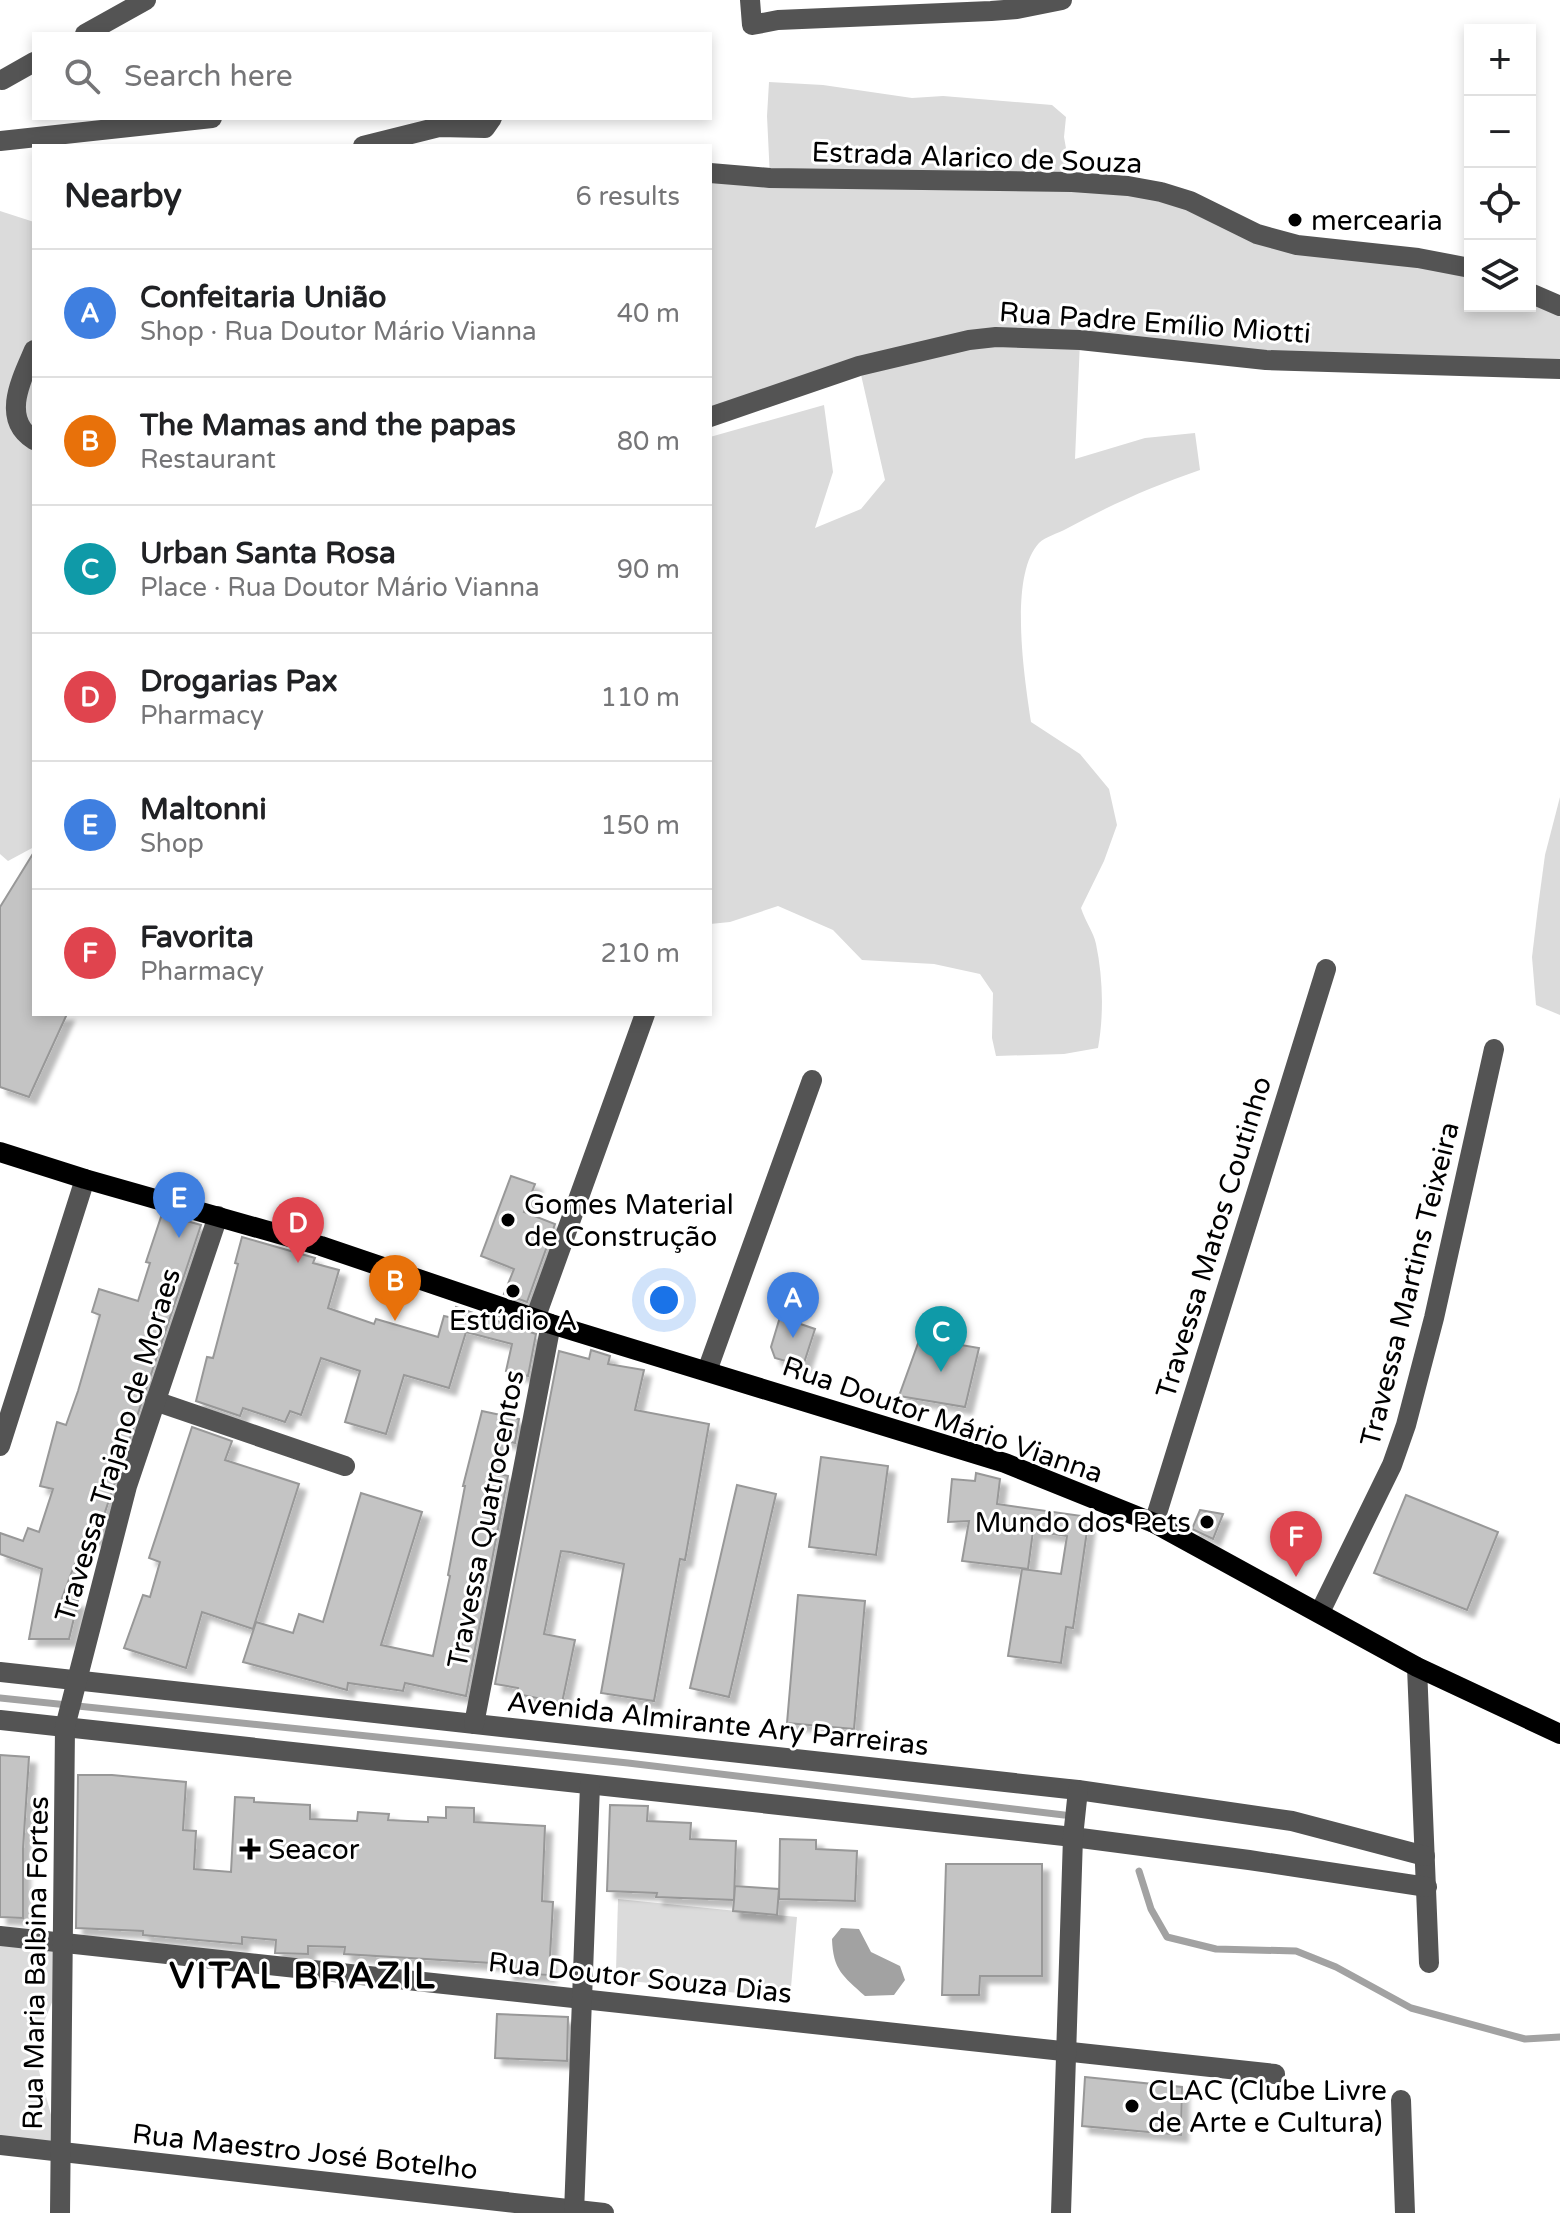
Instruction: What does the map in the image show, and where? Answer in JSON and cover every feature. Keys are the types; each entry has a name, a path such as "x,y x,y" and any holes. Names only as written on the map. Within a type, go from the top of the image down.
{"main road":[{"name":"Rua Doutor Mário Vianna","path":"0,1152 321,1246 543,1321 1005,1463 1154,1523 1417,1667 1560,1734"}],"street":[{"path":"89,32 146,0"},
{"path":"750,0 752,25 805,18 1017,9 1062,0"},
{"path":"2,80 32,63"},
{"path":"0,141 194,120"},
{"path":"371,144 439,127 485,128 491,120"},
{"name":"Estrada Alarico de Souza","path":"712,173 770,178 1128,186 1190,201 1257,234 1297,245 1418,258 1464,267"},
{"path":"1536,296 1560,306"},
{"name":"Rua Padre Emílio Miotti","path":"712,416 859,366 969,340 996,337 1080,340 1266,360 1560,369"},
{"path":"32,355 17,392 16,413 20,427 32,438"},
{"name":"Travessa Matos Coutinho","path":"1154,1523 1326,969"},
{"name":"Travessa Quatrocentos","path":"474,1724 543,1321 644,1016"},
{"name":"Travessa Martins Teixeira","path":"1320,1612 1392,1465 1406,1425 1434,1318 1494,1049"},
{"path":"707,1371 812,1080"},
{"path":"0,1446 85,1179"},
{"name":"Travessa Trajano de Moraes","path":"66,1721 127,1486 218,1216"},
{"path":"155,1401 345,1466"},
{"path":"1417,1667 1429,1963"},
{"name":"Avenida Almirante Ary Parreiras","path":"0,1672 74,1686 474,1724 1078,1790 1292,1821 1425,1856"},
{"path":"0,1720 66,1721 590,1785 1073,1837 1427,1887"},
{"name":"Rua Maria Balbina Fortes","path":"60,2213 66,1721"},
{"path":"574,2211 590,1785"},
{"path":"1061,2213 1073,1837 1078,1790"},
{"name":"Rua Doutor Souza Dias","path":"0,1936 1275,2074"},
{"path":"1401,2100 1405,2213"},
{"name":"Rua Maestro José Botelho","path":"0,2145 604,2213"}],"shaded area":[{"path":"769,82 823,85 912,98 943,96 1052,105 1066,117 1064,137 1072,182 1128,186 1257,234 1464,267 1464,312 1536,312 1536,296 1560,306 1560,369 1080,341 1075,459 1145,438 1195,433 1200,470 1132,496 1045,539 1030,558 1024,579 1021,630 1031,722 1080,754 1109,789 1117,825 1081,908 1095,940 1100,970 1102,1009 1098,1048 1064,1054 996,1056 992,1038 993,993 980,974 934,964 862,960 833,930 778,906 730,922 712,924 712,436 824,405 833,472 815,528 861,509 885,480 859,366 712,416 712,173 770,178"},
{"path":"0,211 32,221 32,848 8,861 0,854"},
{"path":"1560,797 1560,1015 1536,1005 1532,957 1545,855"},
{"path":"618,1899 797,1917 790,1999 622,1980 616,1971"},
{"path":"841,1928 859,1929 871,1952 900,1966 905,1980 894,1995 865,1996 841,1972 834,1958 832,1939"},
{"path":"0,1936 62,1943 62,1978 37,2039 23,2050 36,2060 61,2151 0,2145"}],"building":[{"path":"32,855 32,1016 66,1016 29,1097 0,1087 0,907"},
{"path":"511,1176 535,1184 524,1212 555,1224 527,1302 504,1294 514,1269 481,1256"},
{"path":"162,1214 201,1225 96,1539 88,1536 82,1545 62,1598 78,1601 69,1639 29,1639 42,1569 0,1554 0,1533 23,1541 28,1528 39,1532 53,1489 40,1486 57,1422 66,1425 78,1391 100,1315 92,1312 99,1289 138,1301 150,1263 146,1262"},
{"path":"242,1237 315,1258 313,1263 339,1270 328,1308 374,1324 376,1319 438,1337 444,1316 453,1318 456,1307 536,1334 528,1376 506,1371 512,1344 466,1332 449,1388 404,1375 386,1434 345,1422 360,1371 321,1358 301,1415 290,1411 285,1422 243,1408 240,1416 196,1401 207,1357 213,1358 238,1264 235,1263"},
{"path":"780,1317 815,1329 803,1366 775,1358 771,1347"},
{"path":"920,1338 979,1348 965,1407 899,1396"},
{"path":"591,1350 610,1356 608,1364 644,1370 635,1410 709,1424 685,1560 680,1559 654,1701 601,1693 624,1564 561,1551 544,1634 575,1640 562,1703 517,1694 518,1688 495,1684 559,1351 589,1359"},
{"path":"482,1411 519,1419 515,1443 499,1439 491,1472 508,1476 466,1696 405,1683 403,1691 348,1683 347,1690 243,1662 256,1622 293,1633 299,1614 323,1622 361,1493 422,1512 381,1645 433,1656 450,1576 463,1486"},
{"path":"192,1427 232,1441 225,1460 299,1484 253,1629 202,1612 186,1668 124,1648 143,1595 150,1597 160,1562 149,1558"},
{"path":"821,1457 888,1466 876,1555 809,1547"},
{"path":"976,1473 1000,1479 997,1504 1089,1517 1073,1628 1066,1627 1061,1663 1008,1656 1022,1569 1061,1574 1067,1536 1033,1531 1028,1569 962,1561 969,1521 948,1522 952,1479 975,1481"},
{"path":"737,1485 776,1494 729,1697 690,1688"},
{"path":"1406,1495 1498,1532 1467,1610 1374,1573"},
{"name":"Mundo dos Pets","path":"1200,1510 1223,1514 1213,1539 1192,1529"},
{"path":"798,1595 865,1601 854,1729 787,1723"},
{"path":"0,1755 29,1757 23,1849 23,1918 0,1917"},
{"path":"78,1775 186,1782 183,1830 196,1831 194,1869 231,1872 235,1797 254,1798 254,1802 310,1805 310,1819 357,1821 358,1812 389,1814 388,1820 428,1822 428,1817 446,1818 446,1807 474,1808 474,1822 545,1826 542,1901 553,1902 549,1975 507,1973 507,1964 344,1954 345,1947 308,1946 308,1954 275,1953 276,1940 242,1937 242,1944 143,1935 143,1931 76,1928"},
{"path":"610,1805 648,1806 647,1821 691,1823 690,1839 736,1841 734,1900 656,1897 657,1893 607,1891"},
{"path":"780,1839 816,1840 816,1849 857,1851 855,1901 779,1899"},
{"path":"946,1864 1042,1864 1042,1976 980,1976 979,1995 942,1995"},
{"path":"735,1886 779,1889 777,1915 733,1911"},
{"path":"497,2014 568,2017 567,2061 495,2058"},
{"name":"CLAC (Clube Livre de Arte e Cultura)","path":"1085,2077 1182,2087 1181,2135 1082,2126"}],"waterway":[{"path":"0,1698 628,1763 1064,1815"},
{"path":"1139,1871 1151,1909 1167,1937 1216,1949 1296,1951 1336,1967 1411,2008 1525,2039 1560,2037"}],"place":[{"name":"mercearia","path":"1295,220"},
{"name":"Gomes Material de Construção","path":"508,1220"},
{"name":"Maltonni","path":"179,1238"},
{"name":"Drogarias Pax","path":"298,1263"},
{"name":"Estúdio A","path":"513,1291"},
{"name":"The Mamas and the papas","path":"395,1321"},
{"name":"Confeitaria União","path":"793,1338"},
{"name":"Urban Santa Rosa","path":"941,1372"},
{"name":"Mundo dos Pets","path":"1207,1522"},
{"name":"Favorita","path":"1296,1577"},
{"name":"Seacor","path":"250,1849"},
{"name":"CLAC (Clube Livre de Arte e Cultura)","path":"1132,2106"}],"district":[{"name":"VITAL BRAZIL","path":"303,1975"}]}
